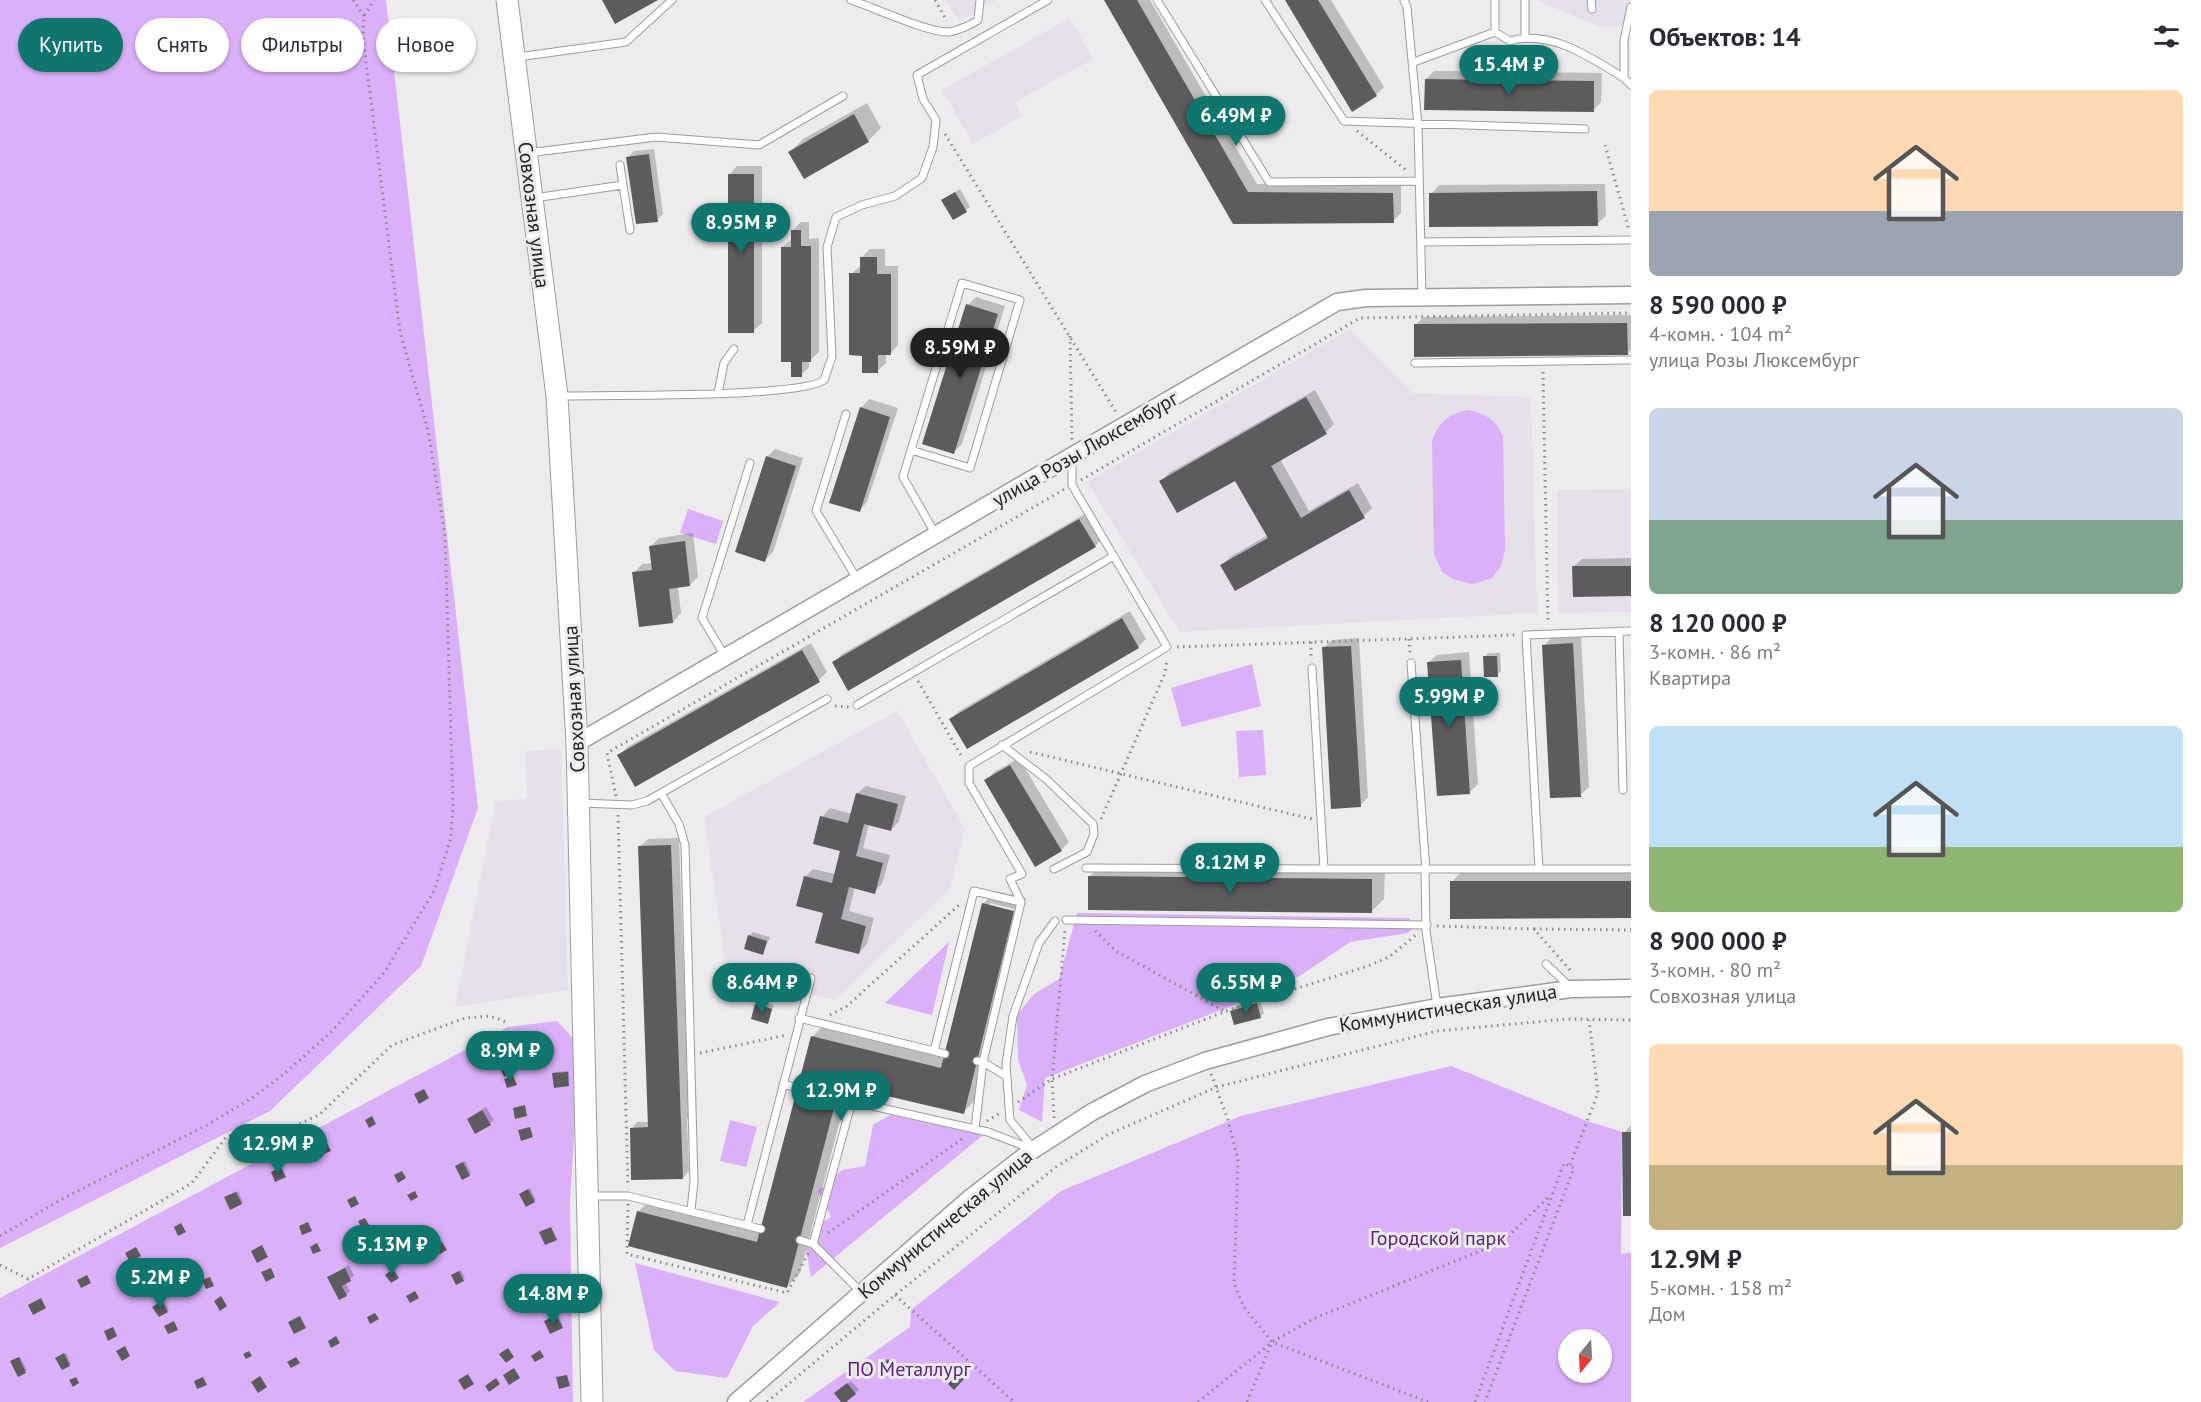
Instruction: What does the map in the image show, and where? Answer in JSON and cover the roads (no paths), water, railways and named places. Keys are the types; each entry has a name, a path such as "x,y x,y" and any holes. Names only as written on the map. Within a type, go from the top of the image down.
{"main road":[{"name":"Совхозная улица","path":"507,0 557,396 577,743 595,1397"}],"street":[{"name":"улица Розы Люксембург","path":"577,743 1337,302 1350,298 1631,295"},
{"name":"Коммунистическая улица","path":"736,1402 970,1198 1055,1135 1145,1084 1204,1061 1329,1027 1437,1007 1579,989 1631,988"}],"lane":[{"path":"514,58 626,42 672,0"},
{"path":"851,0 948,32 978,20 980,0"},
{"path":"557,396 718,393 807,388 824,380 832,357 827,248 836,217 895,196 922,178 933,147 936,120 923,99 917,75 1048,0"},
{"path":"1157,0 1269,182 1419,181"},
{"path":"1265,0 1344,121 1418,126 1585,129"},
{"path":"1404,0 1414,62 1418,126 1422,297"},
{"path":"1495,0 1495,32"},
{"path":"1525,0 1525,37"},
{"path":"1592,0 1592,9"},
{"path":"1624,78 1624,40 1631,7"},
{"path":"1414,62 1495,32"},
{"path":"1495,32 1510,41 1525,37 1573,47 1624,78 1631,85"},
{"path":"526,154 656,137 759,145 843,96"},
{"path":"620,165 630,230"},
{"path":"531,198 623,185"},
{"path":"1421,242 1631,238"},
{"path":"911,450 970,468 1020,300 962,283 911,450 903,477 937,535"},
{"path":"718,393 724,363 734,349"},
{"path":"1415,363 1631,360"},
{"path":"846,414 816,511 859,581"},
{"path":"975,1129 980,1061 1021,902 1011,879 1022,874 969,783 968,768 975,760 1167,648 1072,485 1072,457"},
{"path":"726,658 702,618 750,463"},
{"path":"857,705 1114,556"},
{"path":"1619,631 1623,790"},
{"path":"1539,869 1526,635 1631,631"},
{"path":"1411,663 1427,926 1437,1007"},
{"path":"1312,668 1324,869"},
{"path":"578,803 639,804 828,702"},
{"path":"1002,746 1066,797 1093,824 1094,834 1088,852 1054,869"},
{"path":"661,794 684,838 692,1055 694,1182 691,1210"},
{"path":"1086,868 1425,871 1631,869"},
{"path":"934,1051 974,891 1021,902"},
{"path":"1066,920 1427,926"},
{"path":"1034,1149 1010,1120 1007,1108 1006,1076 1013,1016 1039,943 1055,921"},
{"path":"1546,964 1579,989"},
{"path":"747,1225 811,978"},
{"path":"799,1018 945,1053"},
{"path":"980,1061 1006,1076"},
{"path":"783,1084 798,1088"},
{"path":"837,1098 975,1129 1034,1149"},
{"path":"813,1244 852,1101"},
{"path":"588,1196 628,1196 760,1229"},
{"path":"800,1240 813,1244 862,1293"}],"park label":[{"name":"Городской парк","path":"1438,1238"},
{"name":"ПО Металлург","path":"909,1369"}]}
